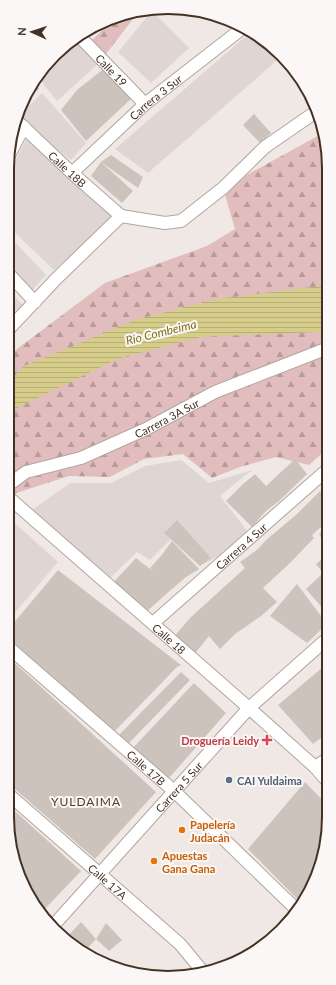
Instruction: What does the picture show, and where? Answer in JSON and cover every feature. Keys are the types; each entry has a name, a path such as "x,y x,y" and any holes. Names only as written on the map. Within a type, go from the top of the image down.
{"street":[{"name":"Carrera 3 Sur","path":"72,173 145,104 238,31"},
{"name":"Calle 19","path":"83,39 145,104"},
{"path":"14,324 56,279 121,216 165,223 181,221 223,188 265,147 312,114"},
{"name":"Calle 18B","path":"20,124 72,173 121,216"},
{"path":"14,280 35,302"},
{"name":"Carrera 3A Sur","path":"14,481 26,472 81,458 146,429 215,392 322,350"},
{"name":"Carrera 4 Sur","path":"153,623 322,474"},
{"name":"Calle 18","path":"14,502 249,708 322,775"},
{"name":"Carrera 5 Sur","path":"56,923 249,708 322,643"},
{"name":"Calle 17B","path":"14,652 174,791 293,907"},
{"path":"315,767 322,762"},
{"name":"Calle 17A","path":"14,799 180,944 200,968"}],"shaded area":[{"path":"155,14 189,48 151,83 118,52 149,15"},
{"path":"246,36 270,52 278,60 148,173 115,149"},
{"path":"80,41 100,62 57,101 41,81 52,66 66,52"},
{"path":"42,93 86,143 71,160 21,121 26,109"},
{"path":"28,136 114,218 54,270 14,232 14,163"},
{"path":"15,242 46,275 25,298 14,288"},
{"path":"14,296 23,305 14,313"},
{"path":"181,460 209,483 252,470 220,496 252,537 204,564 174,536 150,560 137,552 108,580 32,510 70,483 111,483 145,466"},
{"path":"14,522 58,562 14,614"}],"green space":[{"path":"135,18 106,54 91,41 105,28 118,22"},
{"path":"318,135 322,158 322,453 309,465 276,457 240,467 212,478 183,454 144,459 110,477 69,476 14,494 14,353 17,349 105,283 207,246 235,229 223,188"}],"water":[{"name":"Río Combeima","path":"322,286 322,330 316,332 200,337 117,359 14,410 14,377 24,366 138,319 217,299"}],"building":[{"path":"106,67 133,97 86,141 61,110 77,90"},
{"path":"254,114 271,133 260,143 243,125"},
{"path":"111,155 143,177 138,188 101,162"},
{"path":"101,162 133,191 122,203 91,176"},
{"path":"295,459 307,474 279,501 266,511 252,527 226,501 255,474 266,486"},
{"path":"320,491 322,493 322,526 312,535 314,538 263,588 277,602 261,616 235,634 220,649 209,636 189,661 171,640 191,617 245,568 240,562 258,549 266,540 296,515"},
{"path":"177,520 211,558 200,566 164,533"},
{"path":"322,531 322,539 319,534"},
{"path":"172,541 199,569 186,577 145,613 110,586 136,558 154,572 150,568"},
{"path":"322,559 322,572 316,564"},
{"path":"58,570 181,665 177,667 115,731 14,643 14,623"},
{"path":"322,574 322,608 306,589"},
{"path":"297,584 322,617 322,629 307,643 270,616"},
{"path":"14,662 156,792 95,859 14,788"},
{"path":"322,668 322,737 313,744 278,705"},
{"path":"181,672 190,680 129,743 116,738"},
{"path":"194,683 226,713 169,778 130,751"},
{"path":"305,782 322,800 322,827 317,857 306,885 298,900 248,849"},
{"path":"14,810 81,871 45,909 30,885 22,867 15,837"},
{"path":"81,922 96,939 88,948 69,935"},
{"path":"106,923 122,940 109,951 96,939"}],"place":[{"name":"Droguería Leidy","path":"267,740"},
{"name":"CAI Yuldaima","path":"229,780"},
{"name":"Papelería Judacán","path":"182,830"},
{"name":"Apuestas Gana Gana","path":"154,861"}],"district":[{"name":"YULDAIMA","path":"86,801"}]}
